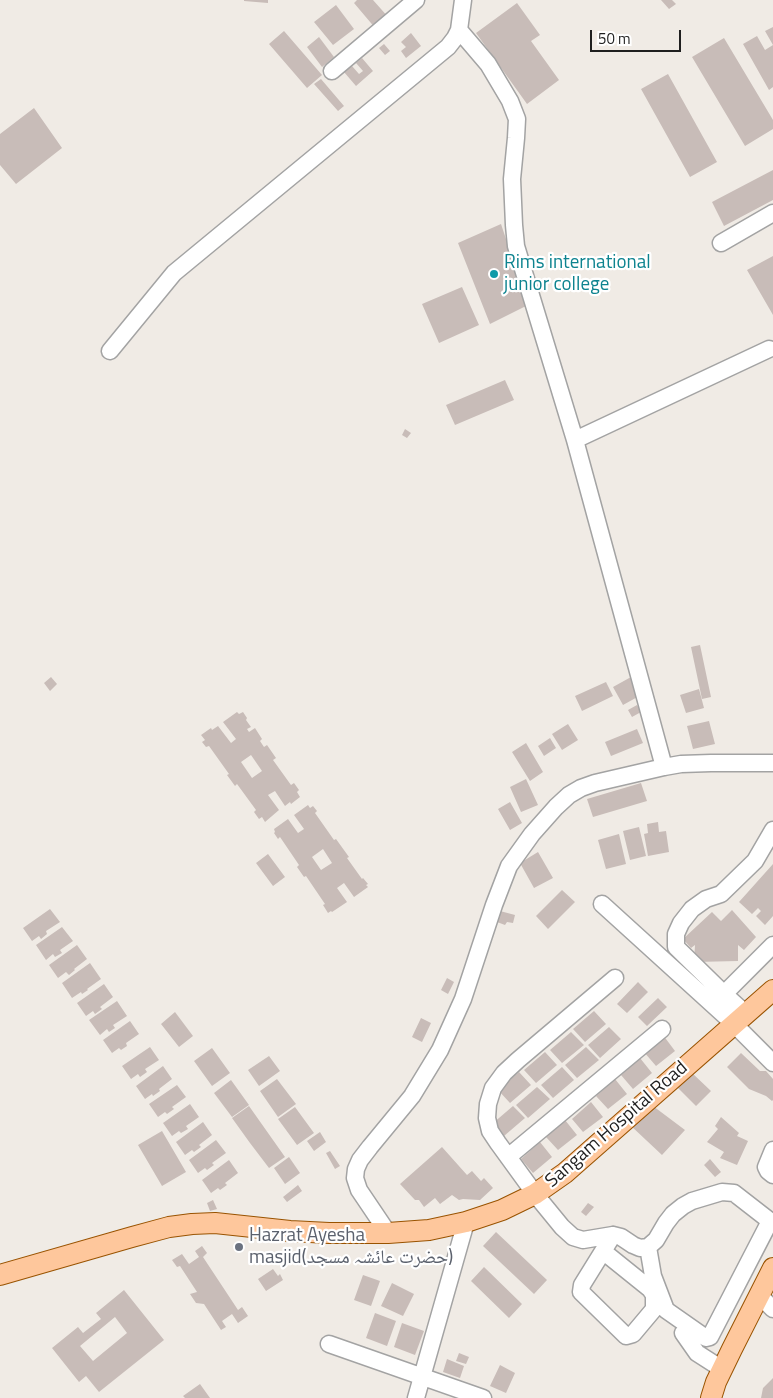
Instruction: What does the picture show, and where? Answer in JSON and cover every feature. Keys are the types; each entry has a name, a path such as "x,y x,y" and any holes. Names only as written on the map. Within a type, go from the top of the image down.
{"main road":[{"name":"Sangam Hospital Road","path":"0,1275 169,1227 192,1224 215,1222 290,1231 388,1233 430,1230 466,1222 502,1210 535,1194 564,1173 773,990"},
{"path":"711,1398 722,1370 766,1302 773,1268"}],"street":[{"path":"332,71 416,0"},
{"path":"110,351 174,273 448,47 459,30 462,0"},
{"path":"459,30 488,64 510,101 517,119 512,179 516,246 575,440 664,767"},
{"path":"721,243 773,213"},
{"path":"575,440 769,349"},
{"path":"388,1233 359,1190 355,1178 356,1169 360,1160 412,1096 440,1050 463,999 494,905 510,866 532,834 569,795 580,788 595,783 664,767 694,763 773,763"},
{"path":"739,1018 734,1002 676,947 676,934 681,923 692,909 706,899 721,894 755,861 773,830"},
{"path":"602,904 739,1018 773,1063"},
{"path":"724,994 773,945"},
{"path":"615,978 504,1073 493,1088 488,1104 487,1118 490,1131 508,1157 535,1194 562,1227 573,1237 583,1240 613,1235 621,1237 640,1248 648,1247 656,1240 673,1214 683,1206 692,1201 722,1192 734,1193 770,1221 710,1337 706,1338 666,1310 653,1276 648,1247"},
{"path":"508,1157 662,1029"},
{"path":"773,1150 766,1167 773,1175"},
{"path":"416,1398 466,1222"},
{"path":"604,1252 650,1289 654,1295 654,1309 633,1334 626,1336 581,1292 582,1285 613,1235"},
{"path":"683,1334 697,1353 722,1370"},
{"path":"329,1344 483,1398"}],"building":[{"path":"268,0 268,3 244,1"},
{"path":"357,0 373,0 389,18 376,29 354,3"},
{"path":"661,0 672,0 676,4 669,9"},
{"path":"517,3 540,35 531,41 559,80 527,104 476,33"},
{"path":"336,5 354,29 333,45 314,22"},
{"path":"773,27 773,45 765,31"},
{"path":"284,31 322,75 307,88 269,44"},
{"path":"411,33 421,46 406,58 401,51 406,47 401,42"},
{"path":"757,36 765,50 773,45 773,87 769,90 743,44"},
{"path":"319,37 334,57 322,67 307,47"},
{"path":"724,38 773,120 773,129 745,146 692,57"},
{"path":"384,44 390,51 385,55 379,48"},
{"path":"362,58 373,71 356,86 344,72 352,66 359,74 363,71 356,63"},
{"path":"668,74 717,162 690,177 641,89"},
{"path":"321,79 344,106 338,111 314,84"},
{"path":"34,108 62,148 16,184 0,165 0,134"},
{"path":"773,170 773,200 724,226 712,202"},
{"name":"Rims international junior college","path":"501,224 528,305 490,324 458,243"},
{"path":"773,256 773,315 747,270"},
{"path":"462,287 479,325 439,343 422,304"},
{"path":"505,380 514,400 455,425 446,405"},
{"path":"405,429 411,433 407,438 402,435"},
{"path":"700,645 711,697 702,699 691,647"},
{"path":"51,677 57,684 50,691 44,683"},
{"path":"631,677 641,695 623,705 613,687"},
{"path":"606,682 613,696 582,711 575,696"},
{"path":"699,689 704,708 686,713 680,695"},
{"path":"637,705 641,712 632,717 628,710"},
{"path":"237,712 239,714 243,712 251,727 247,729 249,732 255,728 262,739 260,741 264,747 267,745 276,758 273,760 291,785 294,783 299,790 297,792 300,797 285,806 275,791 268,795 279,810 265,822 262,817 259,819 254,812 256,810 237,784 235,786 227,775 229,774 209,746 206,747 202,742 205,740 201,735 211,728 212,730 218,726 231,743 236,739 223,722","holes":["251,755 262,771 252,778 241,762"]},
{"path":"709,721 715,744 693,749 687,726"},
{"path":"568,724 578,740 562,750 552,734"},
{"path":"637,729 643,743 611,756 605,742"},
{"path":"550,738 556,748 544,756 538,746"},
{"path":"526,743 543,772 530,781 512,752"},
{"path":"526,779 538,805 521,812 510,787"},
{"path":"641,783 647,801 593,817 587,799"},
{"path":"510,802 522,823 510,830 498,809"},
{"path":"308,805 310,808 313,806 317,811 315,813 334,840 336,839 349,857 347,858 362,879 368,884 366,885 368,887 354,897 344,883 337,888 347,902 332,912 328,913 323,905 325,904 306,876 304,877 297,867 299,865 280,837 278,839 274,833 274,829 288,819 298,833 304,829 294,815","holes":["323,849 332,863 321,870 312,857"]},
{"path":"658,822 659,832 666,831 669,852 648,856 644,834 648,833 647,824"},
{"path":"639,827 646,856 630,860 623,831"},
{"path":"619,834 626,864 606,869 598,840"},
{"path":"538,852 553,878 534,888 520,863"},
{"path":"268,854 285,877 273,886 256,863"},
{"path":"773,864 773,916 765,925 756,916 761,911 758,908 752,914 739,902"},
{"path":"562,890 575,902 548,929 536,916"},
{"path":"50,909 60,922 46,931 47,934 41,939 39,936 32,941 23,928"},
{"path":"732,910 756,937 744,950 738,945 738,961 694,962 695,945 691,948 683,939 712,912 721,921"},
{"path":"500,911 515,915 513,923 507,922 505,925 497,922"},
{"path":"62,927 73,941 60,950 62,953 55,957 53,954 46,960 36,945"},
{"path":"77,945 87,959 69,975 66,972 58,978 49,965"},
{"path":"90,963 101,979 82,994 81,992 72,998 62,983"},
{"path":"447,978 454,982 448,994 441,990"},
{"path":"638,982 648,992 627,1013 617,1004"},
{"path":"104,984 113,997 100,1007 102,1009 95,1014 93,1011 86,1016 77,1003"},
{"path":"658,998 667,1007 647,1026 638,1017"},
{"path":"117,1001 127,1016 113,1025 115,1028 109,1032 107,1029 100,1035 89,1020"},
{"path":"594,1011 606,1024 585,1042 573,1029"},
{"path":"175,1012 193,1036 179,1047 161,1024"},
{"path":"421,1018 431,1023 422,1042 412,1037"},
{"path":"130,1021 139,1034 126,1043 127,1046 121,1050 119,1048 112,1053 103,1040"},
{"path":"609,1027 621,1039 600,1058 588,1045"},
{"path":"571,1032 584,1045 562,1063 550,1050"},
{"path":"663,1035 675,1051 656,1066 644,1052"},
{"path":"150,1047 159,1060 145,1069 147,1072 140,1077 138,1074 131,1079 122,1066"},
{"path":"586,1047 599,1060 577,1078 565,1065"},
{"path":"212,1048 230,1073 212,1086 194,1061"},
{"path":"545,1052 557,1065 536,1083 524,1070"},
{"path":"741,1053 760,1071 766,1071 773,1079 772,1101 766,1096 749,1089 727,1067"},
{"path":"269,1056 280,1071 259,1086 248,1070"},
{"path":"640,1058 652,1073 633,1089 621,1075"},
{"path":"163,1066 172,1079 159,1089 160,1091 145,1099 136,1086"},
{"path":"562,1067 574,1080 553,1098 541,1085"},
{"path":"519,1072 531,1085 510,1103 498,1090"},
{"path":"691,1072 711,1091 696,1106 677,1087"},
{"path":"277,1079 296,1104 278,1117 260,1091"},
{"path":"615,1079 627,1094 608,1109 596,1096"},
{"path":"231,1080 249,1105 232,1117 214,1093"},
{"path":"177,1085 186,1097 172,1107 174,1109 167,1114 165,1112 158,1117 149,1104"},
{"path":"537,1087 550,1099 528,1118 516,1105"},
{"path":"591,1102 603,1117 583,1132 572,1119"},
{"path":"190,1104 199,1117 186,1126 188,1129 181,1133 179,1131 172,1136 163,1123"},
{"path":"249,1106 285,1157 269,1168 232,1118"},
{"path":"513,1106 525,1118 504,1136 492,1124"},
{"path":"653,1106 685,1130 662,1155 630,1125"},
{"path":"295,1107 314,1133 297,1145 278,1119"},
{"path":"721,1117 739,1133 737,1136 748,1141 737,1165 720,1158 724,1152 707,1142 718,1129 715,1126"},
{"path":"565,1120 577,1135 558,1150 546,1137"},
{"path":"203,1122 212,1135 199,1145 201,1147 185,1155 176,1142"},
{"path":"162,1131 186,1172 162,1186 138,1145"},
{"path":"320,1132 326,1142 314,1151 307,1141"},
{"path":"216,1140 226,1153 212,1163 214,1165 207,1170 205,1168 198,1173 189,1160"},
{"path":"540,1142 552,1157 533,1173 521,1159"},
{"path":"442,1147 467,1175 472,1171 481,1181 484,1178 493,1188 480,1200 459,1200 452,1195 440,1204 435,1198 424,1207 419,1200 415,1200 400,1184"},
{"path":"330,1151 340,1166 335,1169 326,1153"},
{"path":"289,1157 300,1173 285,1184 274,1168"},
{"path":"710,1159 721,1172 715,1177 704,1165"},
{"path":"229,1160 238,1173 225,1183 227,1185 211,1193 202,1180"},
{"path":"298,1185 302,1191 287,1202 283,1197"},
{"path":"213,1200 217,1209 210,1211 207,1203"},
{"path":"588,1203 594,1207 586,1216 581,1212"},
{"path":"496,1232 547,1280 534,1294 483,1246"},
{"path":"202,1246 207,1253 203,1257 238,1310 242,1307 248,1316 238,1323 232,1314 222,1321 226,1327 221,1330 204,1304 196,1303 190,1294 197,1292 180,1266 177,1267 172,1260 182,1254 189,1264 199,1257 195,1251"},
{"path":"484,1267 522,1304 509,1318 471,1281"},
{"path":"273,1269 278,1276 280,1274 283,1280 266,1291 258,1279"},
{"path":"363,1275 380,1281 371,1306 354,1300"},
{"path":"392,1283 414,1294 403,1316 381,1306"},
{"path":"124,1290 164,1340 99,1392 86,1376 79,1382 52,1348 78,1327 83,1333 101,1319 96,1313","holes":["115,1317 127,1333 93,1361 80,1346"]},
{"path":"375,1313 396,1321 387,1346 366,1338"},
{"path":"402,1323 424,1331 415,1355 394,1347"},
{"path":"459,1353 469,1357 466,1364 456,1361"},
{"path":"447,1359 464,1366 460,1378 443,1372"},
{"path":"500,1365 515,1373 506,1393 490,1386"},
{"path":"773,1378 773,1398 761,1398 763,1388"},
{"path":"200,1384 210,1398 185,1398 183,1396"}],"place":[{"name":"Rims international junior college","path":"494,274"},
{"name":"Hazrat Ayesha masjid(حضرت عائشہ مسجد)","path":"239,1247"}]}
